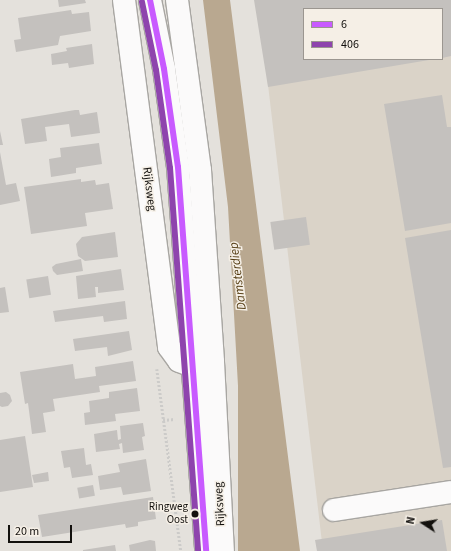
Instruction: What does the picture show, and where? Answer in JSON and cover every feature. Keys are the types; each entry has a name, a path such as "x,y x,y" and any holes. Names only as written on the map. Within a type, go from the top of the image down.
{"main road":[{"name":"Rijksweg","path":"124,0 169,347 179,362 203,364"},
{"name":"Rijksweg","path":"150,0 172,118 203,364 222,551"},
{"name":"Rijksweg","path":"177,0 200,170 206,551"},
{"path":"334,510 451,492"}],"shaded area":[{"path":"258,0 451,0 451,551 323,551"}],"water":[{"name":"Damsterdiep","path":"203,0 230,0 300,551 238,551 238,386 228,207"}],"building":[{"path":"58,0 85,0 86,3 59,7"},
{"path":"254,0 451,0 451,56 443,58 443,8 303,8 303,60 429,60 268,87"},
{"path":"71,10 72,14 89,12 91,31 60,36 58,45 16,52 14,40 21,39 18,18"},
{"path":"92,44 94,64 69,68 68,63 52,65 51,54 67,51 66,48"},
{"path":"442,95 447,127 451,127 451,223 405,231 384,104"},
{"path":"79,110 80,115 97,112 100,133 71,137 69,124 45,127 47,141 25,144 21,119"},
{"path":"0,131 3,145 0,145"},
{"path":"99,143 102,164 76,168 76,173 51,177 49,159 61,157 60,148"},
{"path":"0,152 6,185 16,183 20,201 0,205"},
{"path":"81,179 81,182 95,180 96,185 109,183 113,209 85,213 87,226 31,234 24,187"},
{"path":"306,217 310,245 274,250 270,222"},
{"path":"451,230 451,467 443,468 405,238"},
{"path":"115,232 118,257 85,261 78,256 76,244 82,237"},
{"path":"81,259 83,271 57,275 53,271 52,267 56,264"},
{"path":"121,269 124,290 98,293 98,287 95,287 96,297 78,299 76,276"},
{"path":"48,276 51,295 29,298 26,279"},
{"path":"5,287 9,312 0,313 0,288"},
{"path":"125,301 127,319 104,322 103,316 55,322 53,311"},
{"path":"129,331 132,350 108,356 107,347 75,351 73,339"},
{"path":"133,361 136,381 99,386 100,392 53,399 55,411 43,413 46,432 32,434 28,403 25,404 20,372 73,364 75,379 96,376 95,367"},
{"path":"137,388 140,411 115,414 116,421 85,425 84,413 90,412 89,401 109,398 109,392"},
{"path":"6,392 10,395 12,401 8,406 2,407 0,406 0,393"},
{"path":"143,423 145,436 142,437 144,450 123,453 122,443 119,444 120,449 96,452 94,434 117,430 118,440 121,439 120,426"},
{"path":"25,436 33,487 0,492 0,440"},
{"path":"84,448 86,465 91,464 93,475 72,478 70,467 64,468 61,451"},
{"path":"146,459 151,491 123,495 121,487 100,490 98,476 120,472 118,464"},
{"path":"48,472 49,481 34,483 32,475"},
{"path":"93,485 95,496 79,499 77,488"},
{"path":"153,497 156,519 138,522 138,526 126,528 125,524 42,537 38,515"},
{"path":"442,520 447,551 317,551 315,540"},
{"path":"150,540 155,541 156,551 130,551 129,545"},
{"path":"115,545 116,551 83,551 83,550"}],"transit line":[{"name":"6","path":"150,0 164,69 178,167 206,551"},
{"name":"406","path":"142,2 156,70 170,168 198,551"}],"place":[{"name":"Ringweg Oost","path":"195,514"}]}
